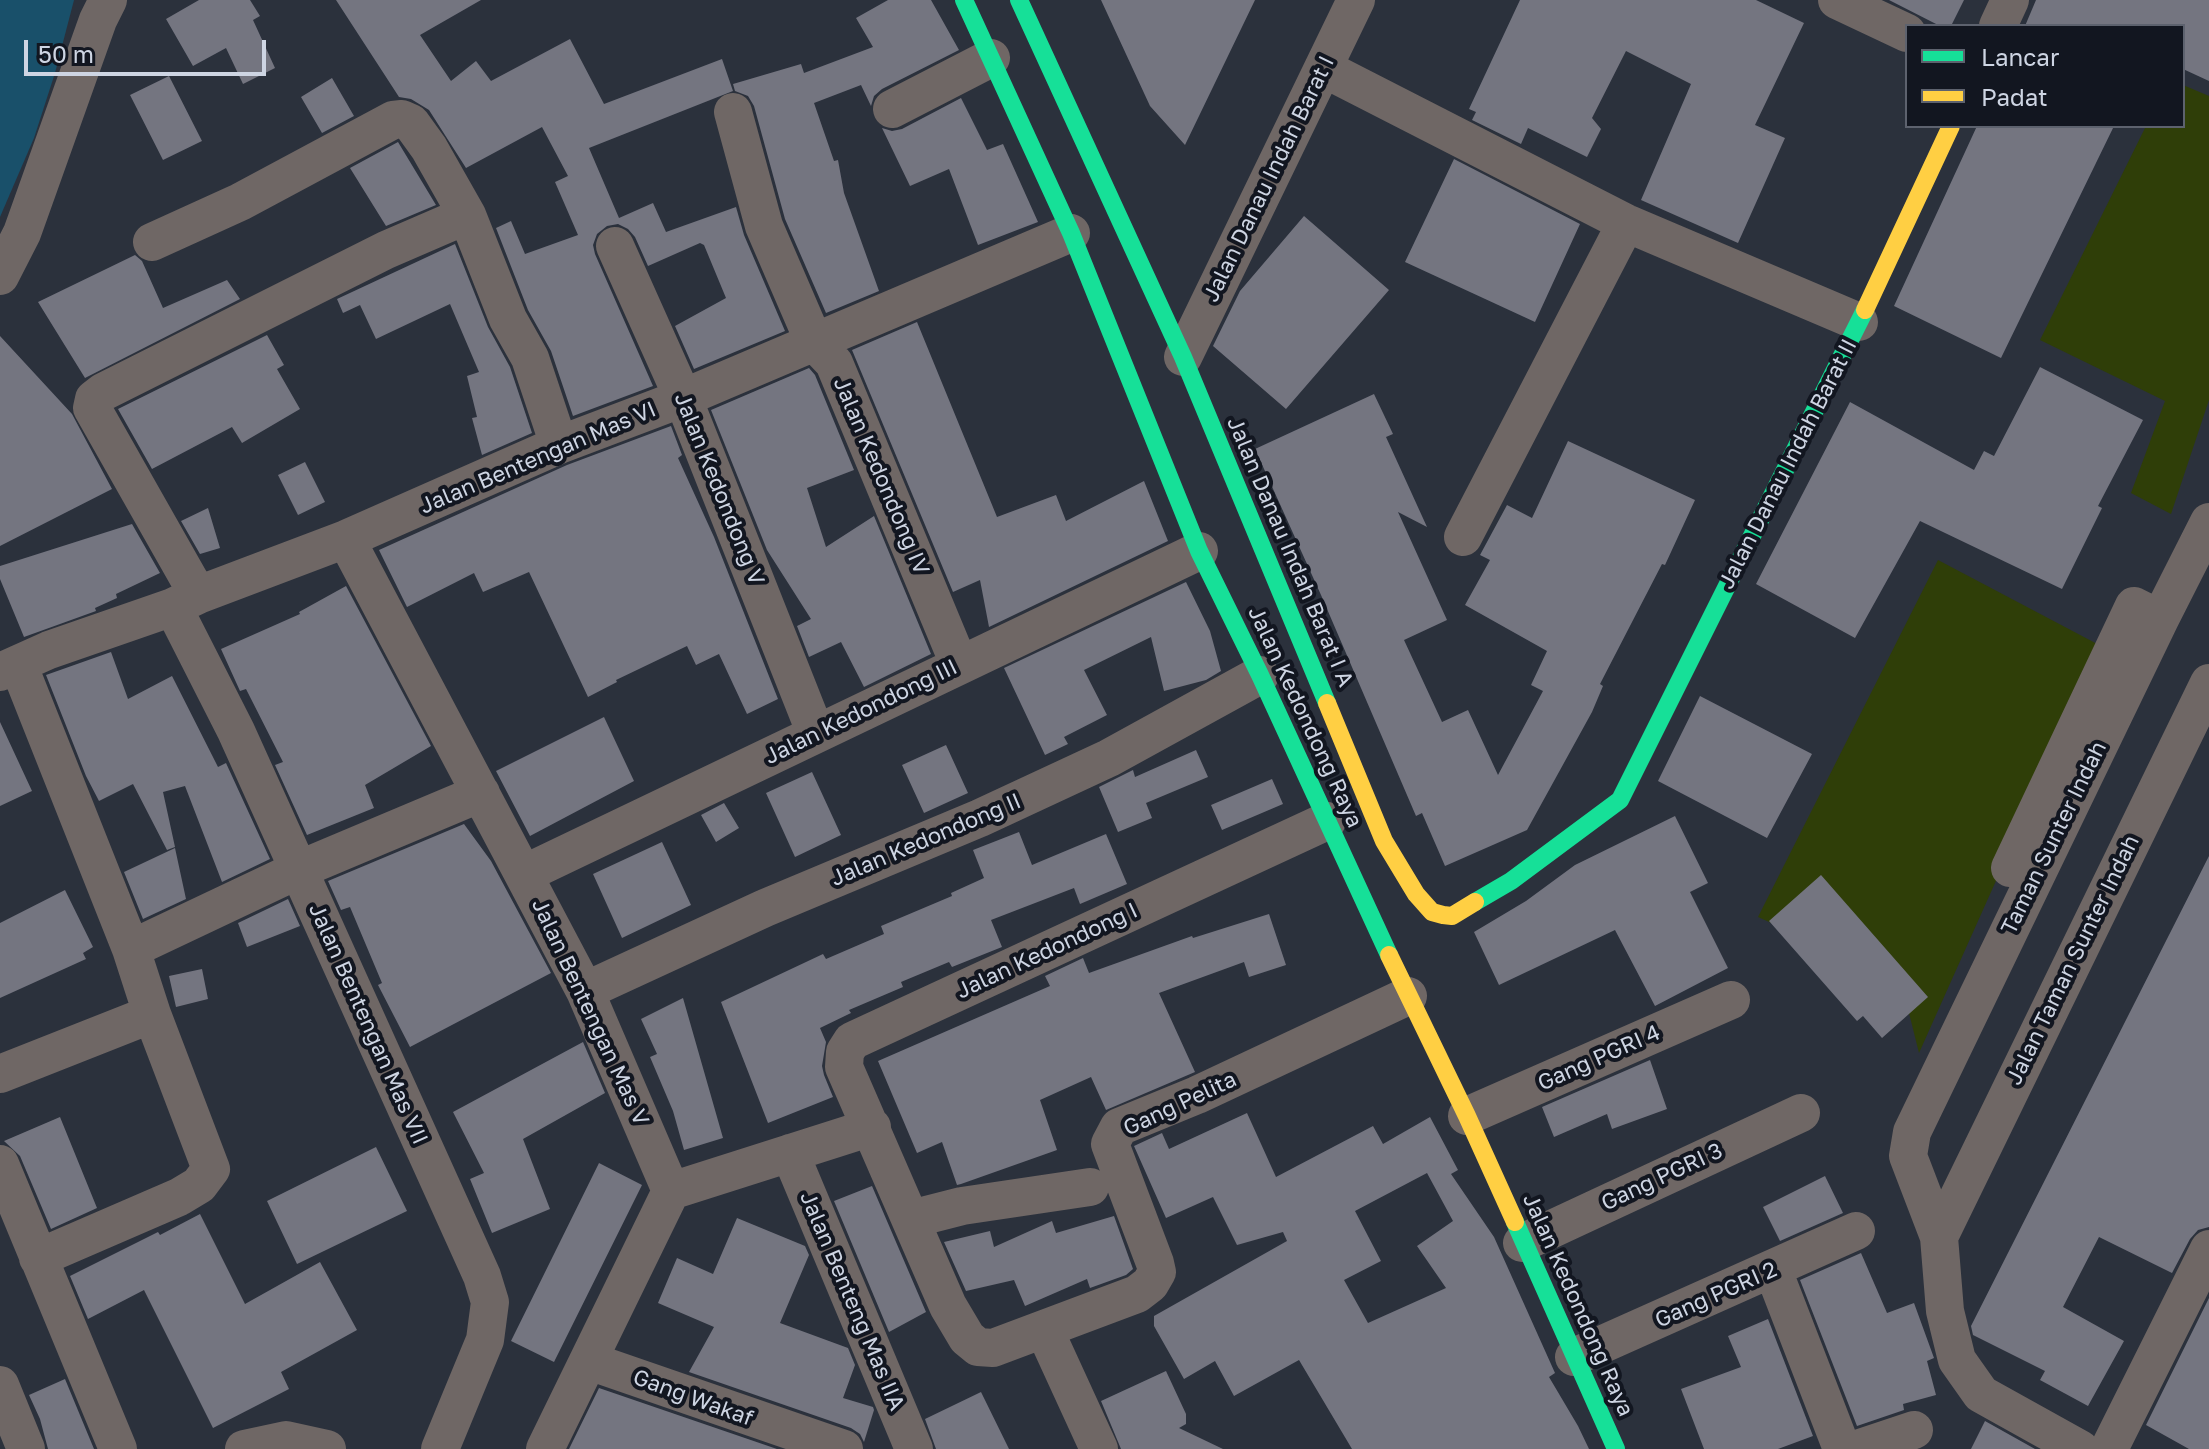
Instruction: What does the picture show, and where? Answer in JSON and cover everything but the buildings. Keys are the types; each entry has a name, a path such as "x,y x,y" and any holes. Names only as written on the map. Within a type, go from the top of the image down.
{"street":[{"path":"0,276 22,233 98,20 108,0"},
{"name":"Jalan Kedondong Raya","path":"964,0 1071,233 1199,551 1467,1116 1616,1449"},
{"name":"Jalan Danau Indah Barat I A","path":"1019,0 1183,357 1384,841 1416,894 1432,912 1452,916 1539,862 1620,800"},
{"name":"Jalan Danau Indah Barat I","path":"1183,357 1356,0"},
{"path":"1837,0 1905,32"},
{"path":"1999,24 2010,0"},
{"path":"892,109 991,58"},
{"path":"1323,68 1626,223 1859,322"},
{"name":"Jalan Kedondong IV","path":"733,112 764,226 814,342 834,363 959,664"},
{"path":"152,242 240,202 393,120 402,119 411,123 467,215 508,319 530,358 559,445"},
{"name":"Jalan Danau Indah Barat II","path":"1620,800 1859,322 1950,128"},
{"name":"Jalan Bentengan Mas VII","path":"440,1449 485,1340 490,1302 482,1276 236,731 185,601 121,455 92,408 94,399 103,392 373,256 467,215"},
{"path":"1463,537 1626,223"},
{"name":"Jalan Bentengan Mas VI","path":"9,668 49,650 346,539 559,445 683,398 1071,233"},
{"name":"Jalan Kedondong V","path":"615,246 683,398 816,734"},
{"name":"Taman Sunter Indah","path":"1939,1237 1908,1156 1912,1132 2209,522"},
{"name":"Jalan Bentengan Mas V","path":"346,539 585,991 671,1191"},
{"name":"Jalan Kedondong III","path":"524,874 1199,551"},
{"path":"9,668 131,949 152,1014 211,1169 199,1185 179,1197 38,1258"},
{"name":"Jalan Kedondong II","path":"585,991 765,908 980,818 1095,765 1260,675"},
{"name":"Jalan Taman Sunter Indah","path":"1939,1237 2209,683"},
{"path":"131,949 298,870 481,793"},
{"name":"Jalan Kedondong I","path":"1044,1329 993,1348 978,1347 967,1338 948,1306 844,1067 845,1052 852,1041 1327,821"},
{"name":"Gang Pelita","path":"1044,1329 1137,1294 1150,1284 1157,1272 1113,1156 1110,1144 1119,1127 1197,1095 1408,996"},
{"name":"Gang PGRI 4","path":"1467,1116 1731,1000"},
{"path":"0,1074 152,1014"},
{"name":"Gang PGRI 3","path":"1522,1243 1801,1113"},
{"path":"545,1449 671,1191 872,1127"},
{"name":"Jalan Benteng Mas IIA","path":"790,1153 914,1449"},
{"path":"0,1164 118,1449"},
{"path":"911,1219 962,1206 1090,1187"},
{"name":"Gang PGRI 2","path":"1574,1357 1856,1231"},
{"path":"1939,1237 1945,1311 1957,1360 1970,1381 1981,1394 2080,1449"},
{"path":"2109,1449 2209,1249"},
{"path":"1773,1270 1842,1449"},
{"path":"1044,1329 1099,1449"},
{"name":"Gang Wakaf","path":"589,1361 844,1449"},
{"path":"0,1385 26,1449"},
{"path":"1857,1449 1914,1430"},
{"path":"244,1449 286,1440 327,1449"}],"green space":[{"path":"2185,86 2209,96 2209,400 2171,514 2131,493 2165,401 2040,340 2145,128 2185,128"},
{"path":"1938,560 2101,646 1919,1053 1901,981 1758,917"}],"water":[{"path":"0,0 74,0 34,138 0,217"}],"traffic: fast":[{"path":"964,0 1071,233 1199,551 1260,675 1389,955"},
{"path":"1019,0 1183,357 1327,703"},
{"path":"1475,902 1511,881 1620,800 1865,310"},
{"path":"1515,1222 1616,1449"}],"traffic: slow":[{"path":"1865,310 1950,128"},
{"path":"1327,703 1384,841 1416,894 1432,912 1443,915 1452,916 1475,902"},
{"path":"1389,955 1515,1222"}]}
